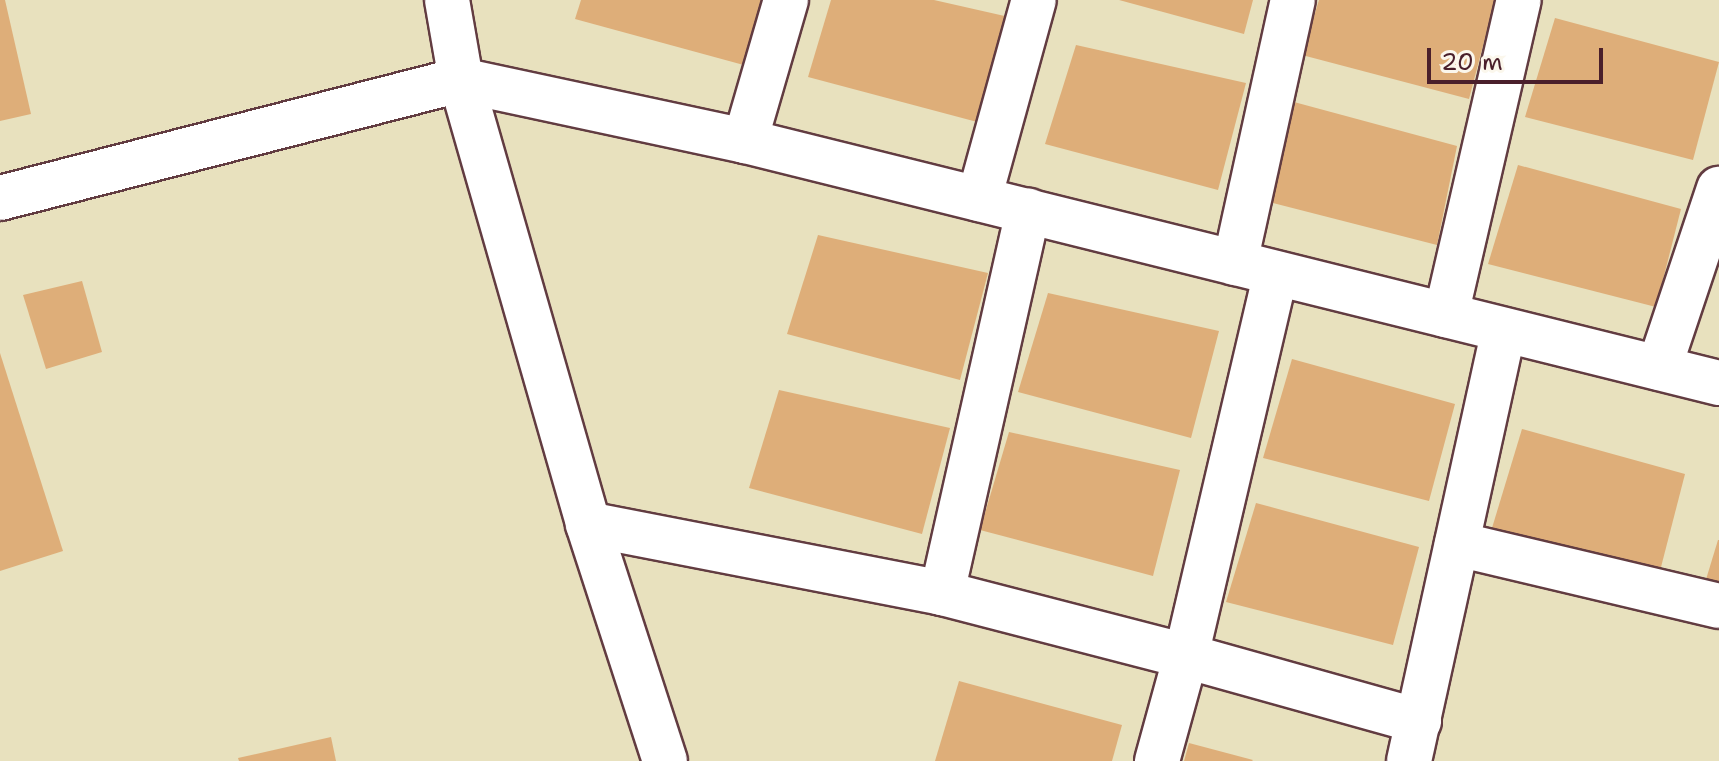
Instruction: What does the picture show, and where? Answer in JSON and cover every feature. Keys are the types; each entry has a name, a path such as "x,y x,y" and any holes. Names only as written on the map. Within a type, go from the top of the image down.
{"street":[{"path":"447,0 461,80 588,524 665,761"},
{"path":"745,141 786,0"},
{"path":"979,199 1034,0"},
{"path":"1157,761 1186,656 1256,268 1293,0"},
{"path":"1446,315 1519,0"},
{"path":"0,198 461,80 745,141 1719,383"},
{"path":"1659,368 1719,189"},
{"path":"942,593 1028,211"},
{"path":"588,524 942,593 1186,656 1414,741 1504,330"},
{"path":"1457,544 1719,606"}],"building":[{"path":"0,0 5,0 31,114 0,121"},
{"path":"581,0 766,0 751,67 575,19"},
{"path":"831,0 934,0 1009,17 981,123 808,77"},
{"path":"1119,0 1253,0 1244,34"},
{"path":"1319,0 1495,0 1469,99 1302,55"},
{"path":"1555,18 1719,62 1693,160 1525,117"},
{"path":"1076,45 1246,83 1218,190 1045,144"},
{"path":"1294,102 1457,146 1437,245 1265,201"},
{"path":"1518,165 1681,209 1656,307 1488,264"},
{"path":"818,235 988,273 960,380 787,334"},
{"path":"82,281 102,352 46,369 23,295"},
{"path":"1048,293 1219,331 1191,438 1018,392"},
{"path":"0,353 63,551 0,571"},
{"path":"1292,359 1455,404 1429,501 1263,458"},
{"path":"779,390 950,428 922,534 749,488"},
{"path":"1522,429 1685,474 1660,571 1492,528"},
{"path":"1009,432 1180,470 1153,576 980,530"},
{"path":"1256,503 1419,547 1393,645 1226,602"},
{"path":"1719,540 1719,591 1704,586"},
{"path":"959,681 1122,725 1112,761 935,761"},
{"path":"331,737 336,761 239,761 238,758"},
{"path":"1189,743 1253,760 1184,761"}]}
